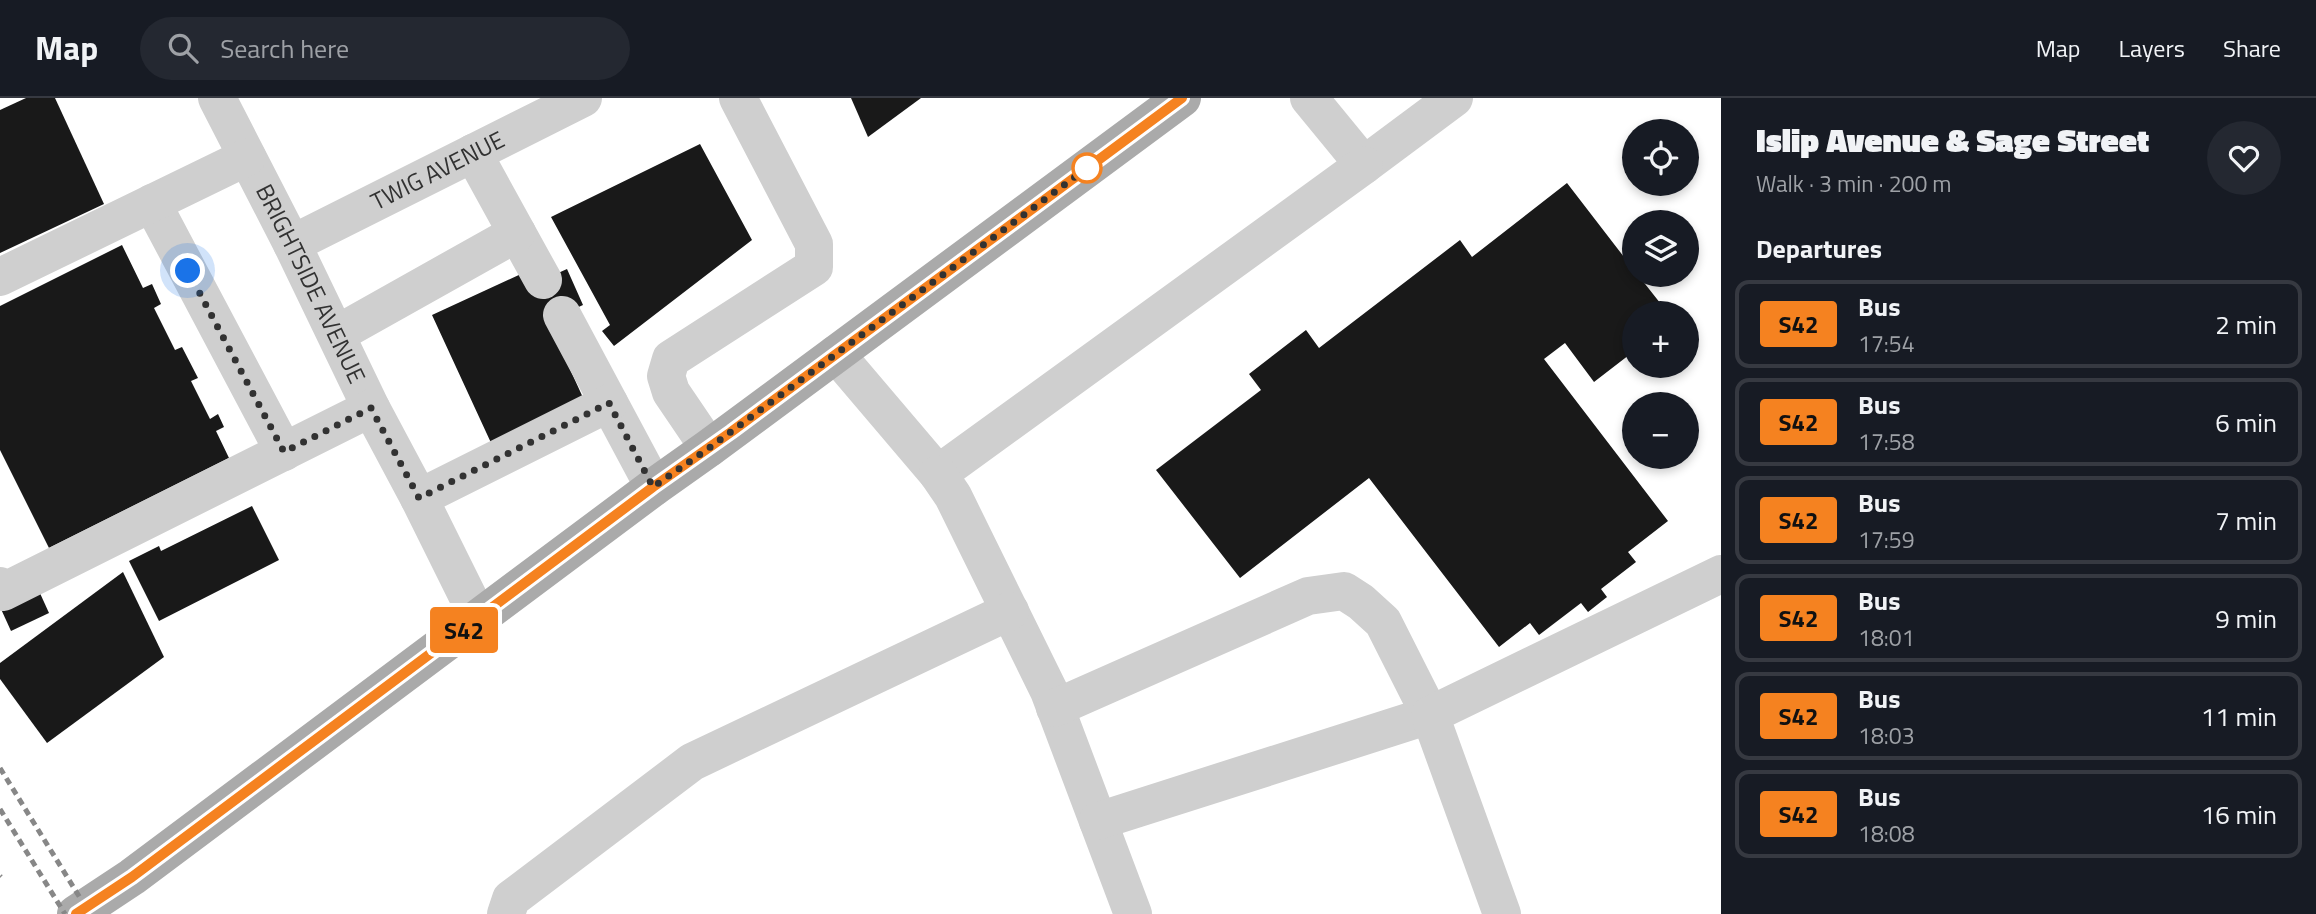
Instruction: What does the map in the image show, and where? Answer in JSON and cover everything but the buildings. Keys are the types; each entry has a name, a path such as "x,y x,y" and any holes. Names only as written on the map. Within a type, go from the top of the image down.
{"main road":[{"path":"76,914 132,877 653,487 1182,98"}],"street":[{"name":"BRIGHTSIDE AVENUE","path":"217,98 479,619"},
{"name":"TWIG AVENUE","path":"292,244 583,98"},
{"path":"709,448 671,392 666,376 671,359 814,267 814,244 738,98"},
{"path":"1309,98 1364,165"},
{"path":"938,474 1454,98"},
{"path":"472,153 543,280"},
{"path":"0,277 247,157"},
{"path":"152,203 284,452"},
{"path":"337,334 517,233"},
{"path":"562,315 653,487"},
{"path":"836,354 938,474 953,496 1049,691 1133,914"},
{"path":"419,498 609,403"},
{"path":"0,586 3,593 371,408"},
{"path":"1098,821 1430,715 1721,574"},
{"path":"1055,708 1308,596 1344,591 1362,602 1383,622 1430,715 1502,914"},
{"path":"506,914 511,899 692,762 1010,611"}],"railway":[{"path":"0,768 90,914"},
{"path":"0,809 65,914"}],"bus line":[{"name":"S42","path":"76,914 132,877 653,487 1182,98"}],"route":[{"path":"188,271 284,452 371,408 419,498 609,403 653,487 1095,162 1087,168"}]}
